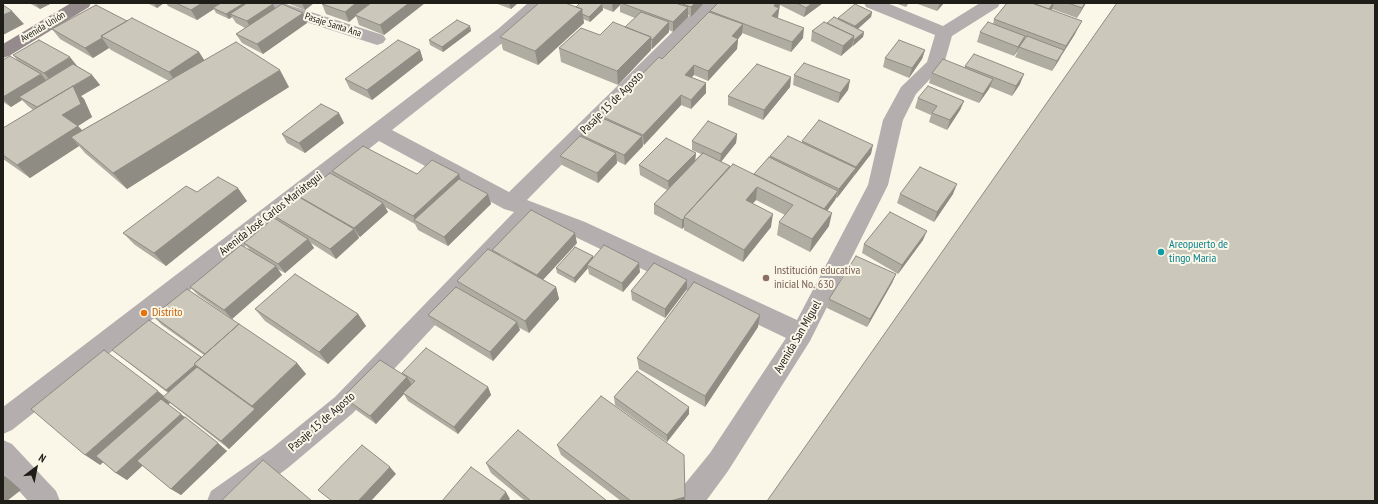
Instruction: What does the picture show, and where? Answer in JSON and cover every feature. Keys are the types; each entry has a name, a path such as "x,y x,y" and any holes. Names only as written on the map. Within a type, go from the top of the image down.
{"main road":[{"name":"Avenida Unión","path":"3,52 83,3"}],"street":[{"name":"Pasaje Santa Ana","path":"266,3 377,39"},
{"name":"Avenida José Carlos Mariátegui","path":"3,422 504,33 538,3"},
{"name":"Pasaje 15 de Agosto","path":"221,501 280,458 344,405 520,206 712,3"},
{"path":"872,3 944,33 992,3"},
{"name":"Avenida San Miguel","path":"689,501 719,462 802,334 878,185 893,120 908,91 934,64 944,33"},
{"path":"377,132 520,206 577,228 802,334"},
{"path":"3,453 46,501"}],"building":[{"path":"176,3 202,3 191,10"},
{"path":"221,3 244,3 226,14 213,8"},
{"path":"247,3 273,4 247,21 230,14"},
{"path":"356,3 345,12 322,4"},
{"path":"371,3 409,3 380,25 355,15"},
{"path":"539,3 565,3 582,9 535,51 500,37"},
{"path":"580,3 602,4 589,17 582,14 582,9 576,7"},
{"path":"621,3 675,3 688,7 673,22"},
{"path":"680,3 695,3 691,7"},
{"path":"718,3 776,3 774,6 779,8 772,16 804,28 792,42 710,11"},
{"path":"797,3 812,3 806,8"},
{"path":"1007,3 1032,3 1082,21 1066,46 994,19"},
{"path":"1032,3 1053,3 1049,9"},
{"path":"1068,3 1085,3 1082,8"},
{"name":"Areopuerto de tingo Maria","path":"1117,3 1375,3 1375,501 767,501"},
{"path":"282,4 303,13 257,44 236,34"},
{"path":"855,4 872,12 855,26 838,18"},
{"path":"3,5 12,11 3,15"},
{"path":"96,5 127,21 101,36 102,38 85,48 52,29"},
{"path":"641,12 669,22 652,40 651,37 625,27"},
{"path":"709,12 743,24 732,36 738,39 708,71 694,65 685,75 706,83 691,100 681,95 643,135 601,116 659,57 662,59"},
{"path":"834,17 864,32 853,40 854,36 827,23"},
{"path":"132,18 199,52 169,72 101,36"},
{"path":"457,20 470,26 442,47 429,40"},
{"path":"613,22 651,37 617,71 559,48 581,28 600,35"},
{"path":"824,22 854,36 843,46 812,31"},
{"path":"988,22 1025,36 1018,47 980,32"},
{"path":"1027,36 1064,50 1057,61 1019,47"},
{"path":"39,40 70,57 44,73 13,55"},
{"path":"398,40 420,50 367,90 345,79"},
{"path":"899,40 925,50 912,68 885,58"},
{"path":"236,42 280,70 113,173 71,137"},
{"path":"974,54 1024,74 1016,86 965,66"},
{"path":"10,56 41,74 3,97 3,60"},
{"path":"943,59 993,79 983,94 932,73"},
{"path":"804,63 850,80 840,93 794,75"},
{"path":"73,64 92,75 37,107 19,97"},
{"path":"757,64 791,77 764,110 728,96"},
{"path":"73,86 81,104 62,115 78,126 17,165 3,155 3,128"},
{"path":"928,86 964,101 950,120 932,113 937,106 918,98"},
{"path":"321,104 339,113 299,143 282,134"},
{"path":"600,117 642,136 624,155 581,135"},
{"path":"819,120 873,145 856,167 802,141"},
{"path":"708,121 737,134 721,154 692,141"},
{"path":"580,136 616,153 597,173 560,156"},
{"path":"788,136 856,168 839,189 770,156"},
{"path":"666,138 696,153 668,181 639,165"},
{"path":"363,146 417,174 432,160 459,174 413,216 332,171"},
{"path":"703,153 730,166 684,217 685,218 682,220 654,204"},
{"path":"769,157 838,191 824,209 754,174"},
{"path":"733,164 832,213 812,239 779,222 793,205 757,187 746,200 773,214 744,250 684,217"},
{"path":"920,167 957,184 937,212 900,194"},
{"path":"330,173 383,203 354,228 300,197"},
{"path":"218,177 238,188 154,253 123,233 186,186 197,192"},
{"path":"459,179 488,194 444,237 414,220"},
{"path":"299,197 354,229 330,249 276,217"},
{"path":"531,210 575,233 537,275 492,250"},
{"path":"890,212 927,231 902,265 864,244"},
{"path":"274,218 308,239 278,264 244,243"},
{"path":"241,245 276,266 224,310 190,287"},
{"path":"604,245 639,263 622,283 587,265"},
{"path":"575,247 593,256 574,278 556,268"},
{"path":"488,249 556,287 525,321 457,281"},
{"path":"856,256 896,274 870,319 829,299"},
{"path":"654,263 687,280 665,309 631,291"},
{"path":"295,274 358,314 319,352 255,309"},
{"path":"694,282 760,315 705,396 637,358"},
{"path":"456,287 517,322 490,352 428,315"},
{"path":"187,289 239,324 205,354 153,316"},
{"path":"149,320 201,357 194,364 195,365 166,390 112,350"},
{"path":"239,324 297,363 252,406 194,364"},
{"path":"426,348 488,387 454,427 403,393 415,381 402,373"},
{"path":"104,350 158,391 85,455 31,409"},
{"path":"380,360 407,377 370,416 343,397"},
{"path":"197,367 255,409 221,441 163,397"},
{"path":"637,371 689,407 667,435 614,397"},
{"path":"601,396 684,455 685,497 670,501 631,501 557,445"},
{"path":"161,399 181,414 116,473 96,456"},
{"path":"185,417 218,443 171,489 137,461"},
{"path":"518,430 607,501 531,501 486,463"},
{"path":"362,445 390,467 358,501 332,501 318,490"},
{"path":"263,460 312,501 221,501"},
{"path":"471,467 506,492 499,501 442,501"}],"place":[{"name":"Areopuerto de tingo Maria","path":"1161,252"},
{"name":"Institución educativa inicial No. 630","path":"766,278"},
{"name":"Distrito","path":"144,313"}]}
